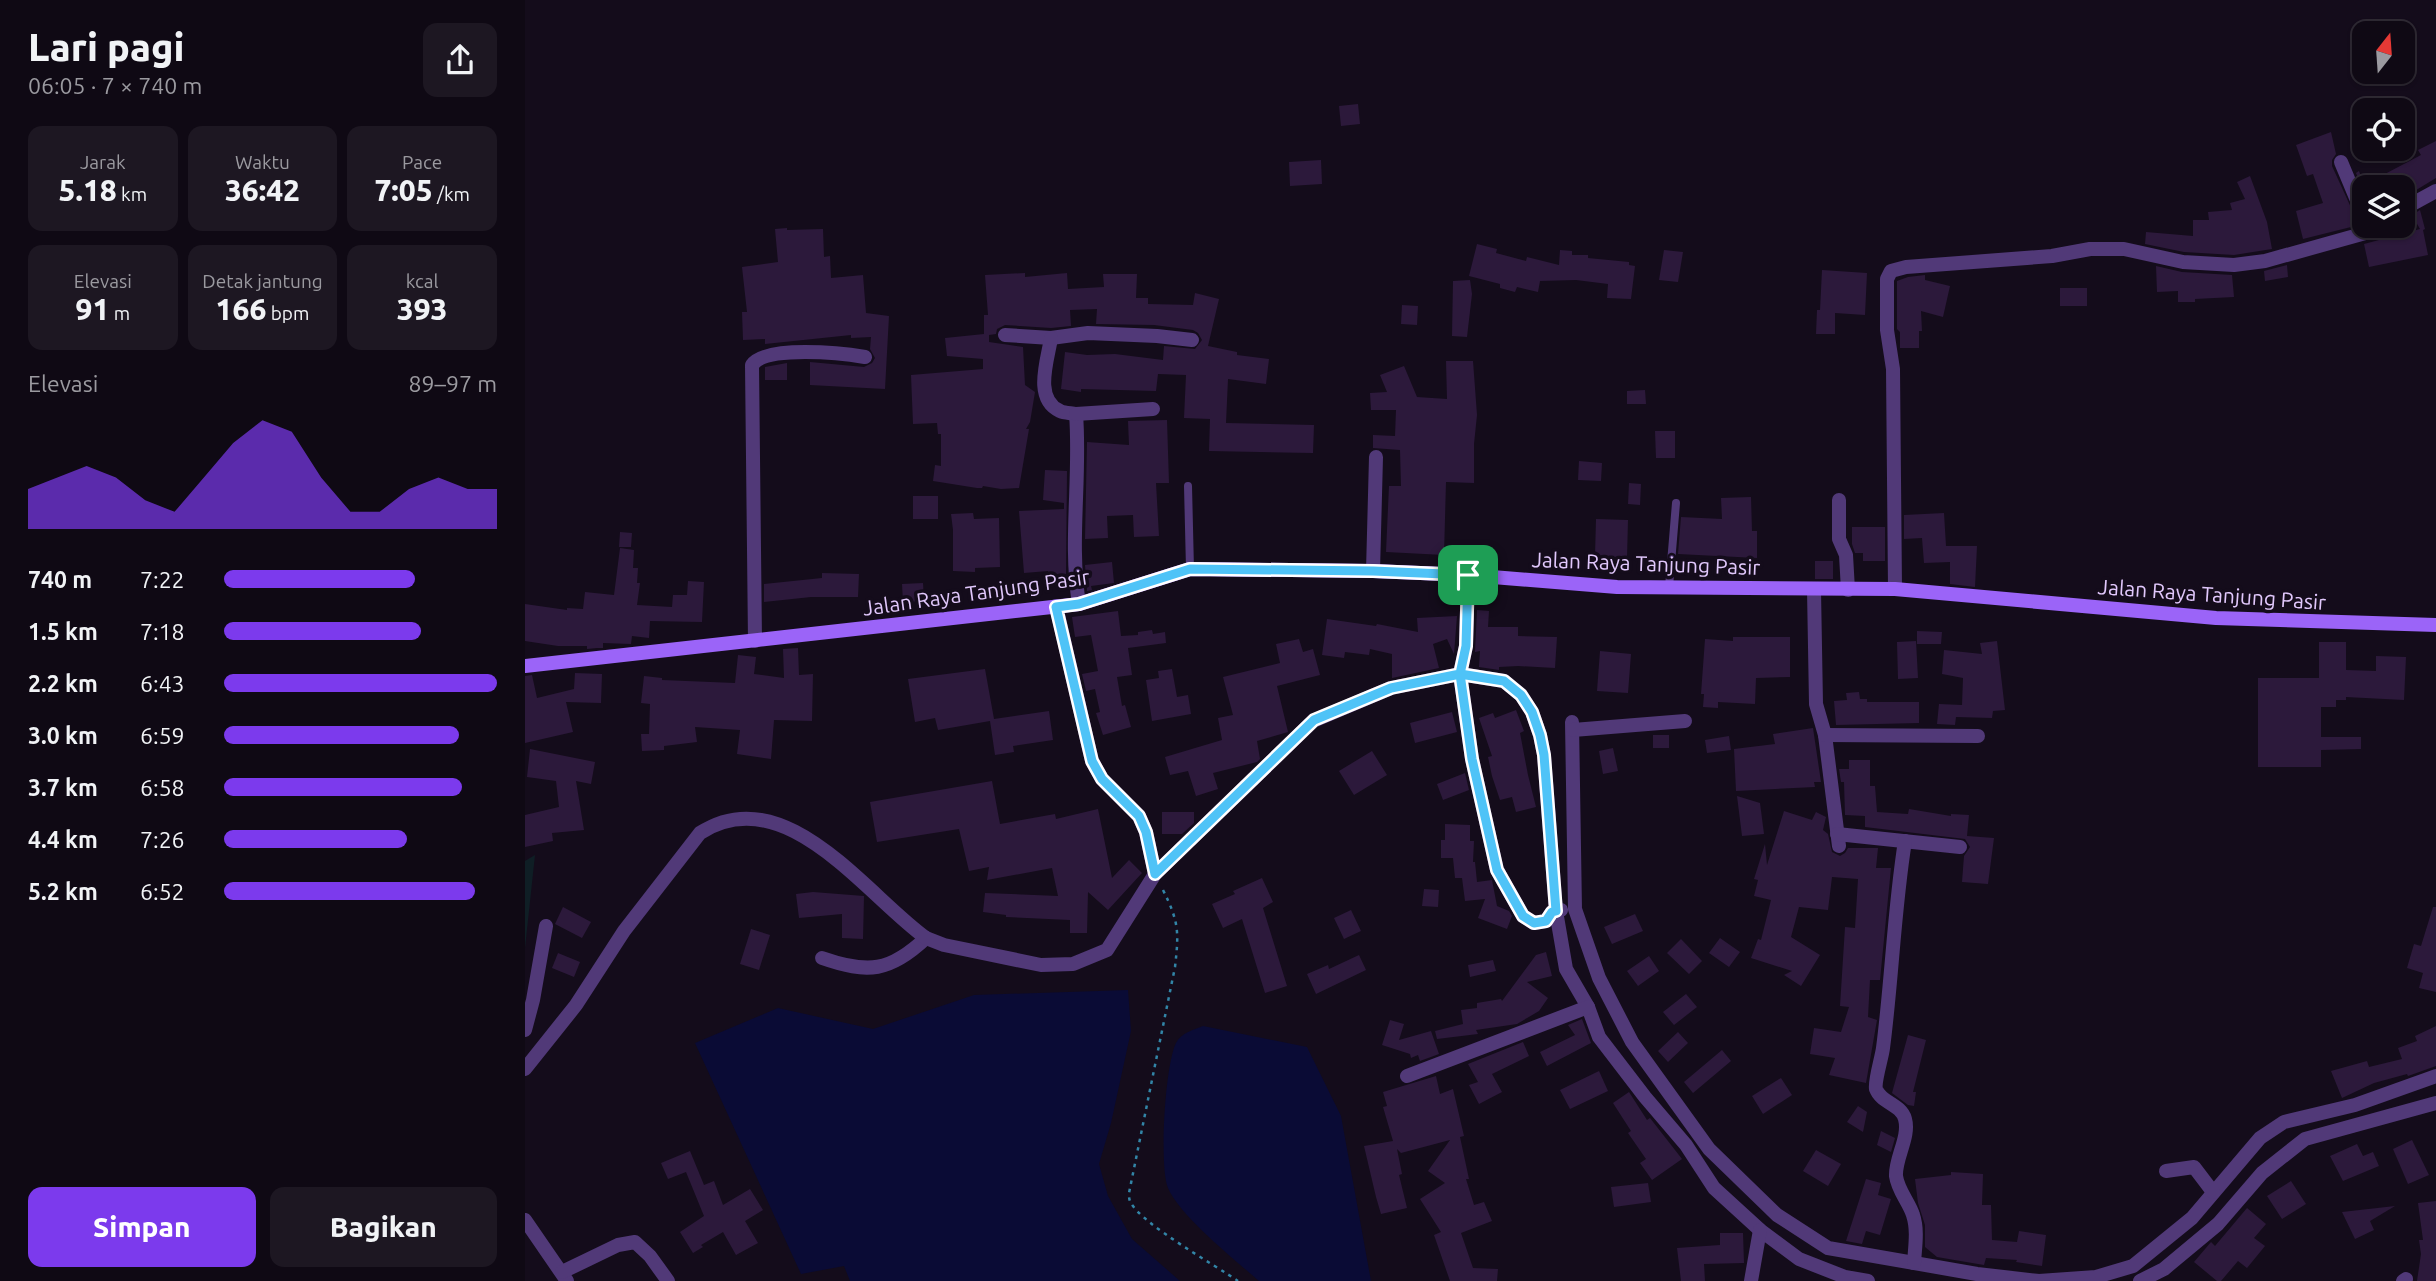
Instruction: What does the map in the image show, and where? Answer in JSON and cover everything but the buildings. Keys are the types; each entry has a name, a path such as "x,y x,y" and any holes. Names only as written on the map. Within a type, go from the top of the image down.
{"street":[{"path":"2341,162 2352,188"},
{"path":"2415,202 2436,191"},
{"path":"1895,589 1892,369 1887,330 1887,279 1891,271 1906,267 2113,249 2183,262 2234,265 2265,261 2352,234"},
{"path":"1005,335 1051,338 1088,333 1192,340"},
{"path":"1051,338 1043,388 1049,403 1059,410 1076,414 1153,409"},
{"path":"755,641 752,365 757,359 766,356 811,352 865,357"},
{"path":"1076,414 1079,453 1075,492 1079,604"},
{"path":"1373,571 1376,457"},
{"path":"1839,500 1839,539 1846,555 1848,590"},
{"name":"Jalan Raya Tanjung Pasir","path":"525,666 1079,604 1190,569 1373,571 1468,575 1618,587 1895,589 2216,618 2436,625"},
{"path":"1468,575 1466,646 1461,671 1472,759 1497,870 1523,916 1534,923 1546,921 1552,912 1565,910"},
{"path":"1814,590 1816,704 1825,735 1838,840 1905,841 1960,847"},
{"path":"1056,607 1092,761 1102,779 1139,816 1146,832 1153,863"},
{"path":"525,1069 576,1005 624,931 700,833 713,824 754,819 777,823 834,856 926,938 944,945 1041,965 1073,964 1107,950 1153,863 1314,720 1391,688 1461,671 1504,681 1521,695 1532,712 1544,755 1565,910 1632,1042 1709,1149 1777,1215 1828,1248 2021,1280 2096,1277 2133,1266 2192,1218 2260,1138 2284,1122 2355,1105 2436,1076"},
{"path":"1685,721 1573,726 1565,910 1566,969 1588,1007 1599,1037 1686,1145 1714,1188 1760,1230 1799,1259 1845,1277 1868,1281"},
{"path":"1825,735 1978,736"},
{"path":"1905,841 1891,984 1880,1068 1875,1083 1879,1094 1901,1110 1906,1124 1896,1173 1897,1182 1913,1213 1916,1226 1914,1263"},
{"path":"525,1030 546,926"},
{"path":"822,958 849,967 883,965 898,960 926,938"},
{"path":"1407,1076 1588,1007"},
{"path":"2140,1281 2164,1269 2218,1224 2262,1173 2305,1139 2436,1103"},
{"path":"2167,1171 2195,1167 2213,1192"},
{"path":"525,1220 564,1277 618,1245 635,1242 650,1256 668,1281"},
{"path":"1751,1281 1760,1230"}],"lane":[{"path":"1188,486 1190,569"},
{"path":"1669,587 1675,503"}],"path":[{"path":"1153,863 1175,914 1178,941 1129,1193 1130,1202 1140,1214 1164,1233 1238,1281"}],"shaded area":[{"path":"535,855 525,948 525,861"},
{"path":"1128,990 1131,1031 1099,1164 1108,1196 1132,1239 1180,1281 850,1281 844,1266 801,1274 695,1043 778,1008 873,1029 974,995"},
{"path":"1203,1026 1307,1047 1341,1116 1371,1281 1259,1281 1209,1237 1174,1199 1165,1176 1164,1159 1169,1072 1178,1040"}],"route":[{"path":"1468,575 1190,569 1079,604 1056,607 1092,761 1102,779 1123,803 1139,816 1146,832 1155,874 1314,720 1391,688 1460,674 1504,681 1521,695 1532,712 1544,755 1556,911 1552,912 1546,921 1534,923 1523,916 1511,898 1497,870 1484,816 1472,759 1460,674 1466,646 1468,575"}]}
